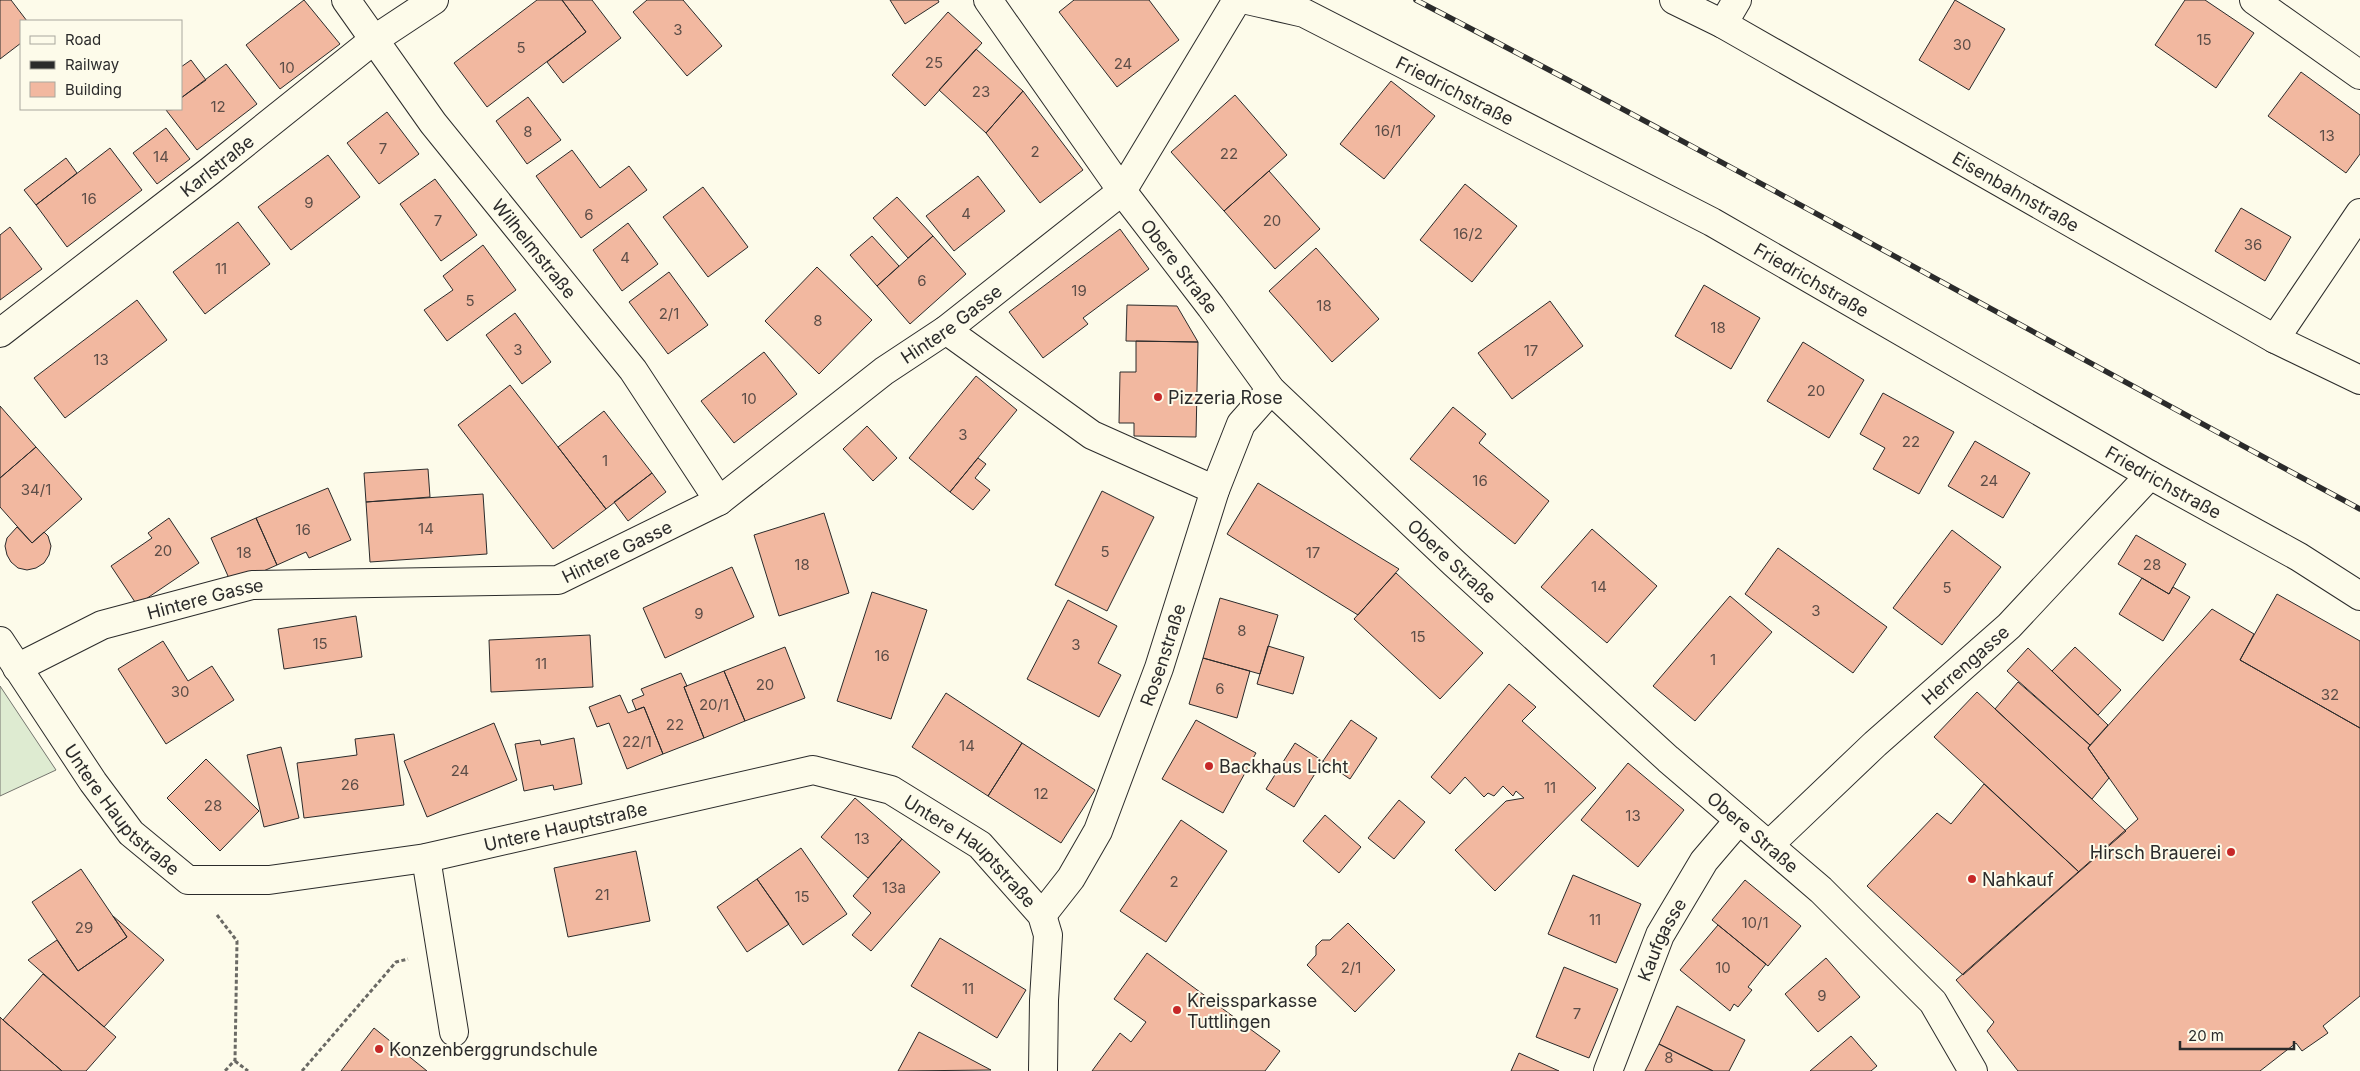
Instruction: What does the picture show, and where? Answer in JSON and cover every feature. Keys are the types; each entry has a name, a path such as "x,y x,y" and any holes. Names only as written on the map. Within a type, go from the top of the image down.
{"street":[{"name":"Wilhelmstraße","path":"346,0 433,122 633,370 720,501"},
{"name":"Karlstraße","path":"0,333 218,165 375,39 434,0"},
{"name":"Obere Straße","path":"988,0 1122,191 1212,307 1271,390 1454,563 1668,759 1770,844 1821,890 1933,1002 1973,1071"},
{"path":"1122,191 1237,0"},
{"name":"Friedrichstraße","path":"1247,0 1304,13 1712,222 2150,476 2299,557 2360,596"},
{"name":"Eisenbahnstraße","path":"1674,0 1723,24 2275,339 2360,380"},
{"path":"1723,24 1737,0"},
{"path":"2254,0 2360,75"},
{"name":"Hintere Gasse","path":"18,668 102,625 252,585 558,580 720,501 884,371 946,330 1122,191"},
{"path":"2275,339 2360,212"},
{"path":"946,330 1092,435 1215,490"},
{"name":"Rosenstraße","path":"1042,915 1071,878 1098,831 1159,668 1215,490 1241,424 1271,390"},
{"name":"Herrengasse","path":"1770,844 1875,744 2009,626 2150,476"},
{"name":"Untere Hauptstraße","path":"0,641 93,782 131,833 188,880 269,880 426,858 813,770 890,790 980,845 1042,915 1048,935 1043,1071"},
{"name":"Kaufgasse","path":"1608,1071 1660,935 1704,861 1739,820"},
{"path":"426,858 454,1032"}],"path":[{"path":"188,880 237,940 235,1060 225,1071"},
{"path":"302,1071 396,962 440,950"},
{"path":"235,1060 248,1071"}],"green space":[{"path":"0,686 56,770 0,796"}],"building":[{"path":"0,0 11,0 26,20 20,20 20,44 0,59"},
{"path":"304,0 340,44 280,89 246,45"},
{"path":"537,0 562,0 586,32 487,107 454,63"},
{"path":"562,0 592,0 621,38 563,83 547,62 586,32"},
{"path":"647,0 683,0 722,46 687,76 633,12"},
{"path":"890,0 938,0 939,2 905,24"},
{"path":"1074,0 1149,0 1179,40 1117,87 1059,12"},
{"path":"1955,0 2005,29 1969,90 1919,60"},
{"path":"2185,0 2205,0 2254,33 2216,88 2155,45"},
{"path":"948,12 982,43 925,106 892,75"},
{"path":"976,49 1023,91 986,133 939,90"},
{"path":"191,60 206,80 182,97 182,66"},
{"path":"226,64 257,104 197,150 166,110 182,110 182,97"},
{"path":"2301,72 2360,115 2360,154 2346,173 2268,116"},
{"path":"1391,81 1435,116 1384,179 1340,144"},
{"path":"1023,91 1083,170 1040,203 986,133"},
{"path":"1235,95 1287,155 1224,211 1171,152"},
{"path":"528,97 561,140 527,164 496,121"},
{"path":"387,112 419,154 379,184 347,143"},
{"path":"166,128 190,159 157,184 133,153"},
{"path":"110,148 142,190 67,247 36,205"},
{"path":"572,150 600,188 629,166 647,190 581,238 536,176"},
{"path":"328,155 360,197 291,250 258,207"},
{"path":"66,158 77,173 36,205 24,190"},
{"path":"1269,171 1320,229 1275,269 1224,211"},
{"path":"978,176 1005,211 954,251 926,216"},
{"path":"435,179 477,235 441,261 400,204"},
{"path":"1465,184 1517,226 1472,282 1420,240"},
{"path":"703,187 748,247 708,277 663,217"},
{"path":"897,197 933,236 908,258 873,218"},
{"path":"2241,208 2291,237 2265,281 2215,251"},
{"path":"238,222 270,264 205,314 173,272"},
{"path":"628,223 658,264 622,291 593,250"},
{"path":"10,227 42,269 0,300 0,235"},
{"path":"1120,229 1149,269 1083,318 1088,324 1043,358 1009,312"},
{"path":"872,236 899,266 877,286 850,255"},
{"path":"933,236 966,274 910,324 877,286"},
{"path":"483,245 516,290 447,341 424,310 453,290 443,276"},
{"path":"1316,248 1379,319 1332,362 1269,291"},
{"path":"817,267 872,320 819,374 765,321"},
{"path":"669,272 708,325 668,354 629,302"},
{"path":"1704,285 1760,318 1731,369 1675,336"},
{"path":"137,300 167,340 65,418 34,378"},
{"path":"1550,301 1583,346 1512,399 1478,353"},
{"path":"1127,305 1177,306 1198,342 1126,341"},
{"path":"515,313 551,362 522,384 486,335"},
{"name":"Pizzeria Rose","path":"1136,341 1198,342 1196,437 1134,436 1134,423 1119,423 1120,372 1136,372"},
{"path":"1803,342 1864,380 1829,438 1767,401"},
{"path":"764,352 797,394 734,443 701,401"},
{"path":"976,376 1017,410 950,492 909,458"},
{"path":"510,385 606,509 553,549 458,425"},
{"path":"1883,393 1954,432 1919,494 1873,469 1885,448 1860,434"},
{"path":"0,406 36,447 0,478"},
{"path":"1453,407 1486,434 1479,443 1549,501 1515,544 1410,459"},
{"path":"604,411 652,473 606,509 558,447"},
{"path":"867,426 897,458 873,481 843,449"},
{"path":"1975,441 2030,473 2003,518 1948,486"},
{"path":"36,447 82,499 32,543 0,507 0,478"},
{"path":"978,458 986,464 975,478 990,490 973,510 950,492"},
{"path":"428,469 430,497 366,502 364,473"},
{"path":"652,473 666,492 628,521 614,502"},
{"path":"1258,483 1399,569 1358,615 1227,534"},
{"path":"328,488 351,540 309,558 306,552 277,565 256,518"},
{"path":"1102,491 1154,517 1107,611 1055,585"},
{"path":"483,494 487,554 370,562 366,502"},
{"path":"824,513 849,593 779,616 754,535"},
{"path":"169,518 199,563 137,605 111,566 152,538 148,533"},
{"path":"256,518 277,565 232,585 211,538"},
{"path":"17,527 32,543 44,532 48,536 51,546 49,555 44,563 36,568 27,570 18,568 7,555 5,546 7,538"},
{"path":"1592,529 1657,586 1607,643 1541,587"},
{"path":"1952,530 2001,567 1942,645 1893,608"},
{"path":"2136,535 2186,564 2169,594 2118,564"},
{"path":"1778,548 1887,627 1853,673 1745,594"},
{"path":"732,567 754,617 665,658 643,608"},
{"path":"1396,573 1483,653 1440,699 1354,619"},
{"path":"2142,578 2169,594 2173,587 2190,597 2163,641 2119,614"},
{"path":"872,592 927,610 891,719 837,701"},
{"path":"2277,594 2360,641 2360,728 2240,660"},
{"path":"1730,596 1772,632 1695,721 1653,686"},
{"path":"1220,598 1278,615 1260,674 1203,658"},
{"path":"1068,600 1117,626 1098,663 1121,675 1099,717 1027,679"},
{"name":"Hirsch Brauerei","path":"2212,609 2254,634 2240,660 2360,728 2360,996 2323,1026 2328,1033 2302,1051 2296,1043 2260,1071 2018,1071 1987,1031 1994,1022 1956,980 2138,819 2088,748"},
{"path":"356,616 362,657 284,669 278,629"},
{"path":"590,635 593,687 491,692 489,640"},
{"path":"163,641 188,681 212,666 234,700 166,744 118,669"},
{"path":"1268,646 1304,657 1293,694 1257,684"},
{"path":"785,647 805,698 745,721 724,671"},
{"path":"2075,647 2121,690 2098,715 2052,671"},
{"path":"2028,648 2108,725 2090,745 2007,671"},
{"path":"1203,658 1250,671 1237,718 1189,704"},
{"path":"724,671 745,721 704,738 684,687"},
{"path":"681,673 687,686 684,687 704,738 663,754 644,707 636,710 632,700 644,695 641,689"},
{"path":"2018,682 2090,745 2088,748 2109,778 2092,799 1995,709"},
{"path":"1509,684 1536,707 1522,721 1596,788 1495,891 1455,850 1506,801 1524,798 1516,791 1513,796 1503,786 1494,796 1488,793 1484,797 1465,777 1450,794 1431,777"},
{"path":"1977,692 2126,831 2079,872 1934,737"},
{"path":"946,693 1022,743 988,796 912,747"},
{"path":"620,695 628,713 644,707 663,754 627,769 609,723 597,727 589,707"},
{"name":"Backhaus Licht","path":"1196,720 1256,753 1223,813 1162,779"},
{"path":"1351,720 1377,738 1350,779 1323,761"},
{"path":"494,723 517,780 427,817 404,761"},
{"path":"394,734 404,805 304,818 297,763 357,755 355,739"},
{"path":"574,738 582,784 554,790 553,785 524,791 515,744 540,740 541,745"},
{"path":"1022,743 1095,790 1061,843 988,796"},
{"path":"1295,743 1323,761 1294,807 1266,789"},
{"path":"281,747 299,818 264,827 247,755"},
{"path":"206,759 259,811 220,851 167,798"},
{"path":"1628,763 1684,810 1638,867 1581,820"},
{"name":"Nahkauf","path":"1984,784 2079,872 1963,975 1867,886 1937,813 1951,824"},
{"path":"855,798 902,839 868,878 821,837"},
{"path":"1399,800 1425,822 1394,859 1368,838"},
{"path":"1325,815 1361,847 1339,873 1303,841"},
{"path":"1181,820 1227,851 1166,942 1120,911"},
{"path":"902,839 940,872 871,951 852,935 871,913 853,896"},
{"path":"801,848 847,914 803,945 757,879"},
{"path":"636,851 650,921 568,937 554,868"},
{"path":"81,869 127,937 78,971 32,902"},
{"path":"1573,875 1641,904 1616,963 1548,934"},
{"path":"757,879 789,924 747,952 717,907"},
{"path":"1745,880 1801,926 1768,966 1712,920"},
{"path":"113,916 164,960 104,1027 28,960 57,940 78,971 127,937"},
{"path":"1348,923 1395,970 1355,1012 1307,965 1316,955 1316,946 1322,940 1330,940"},
{"path":"1718,925 1766,964 1748,987 1752,990 1738,1007 1734,1004 1730,1011 1680,970"},
{"path":"940,938 1026,990 997,1038 911,986"},
{"name":"Kreissparkasse Tuttlingen","path":"1147,953 1280,1051 1265,1071 1092,1071 1120,1033 1131,1042 1146,1022 1114,999"},
{"path":"1826,958 1860,997 1818,1032 1785,994"},
{"path":"1564,967 1618,989 1589,1058 1536,1037"},
{"path":"43,974 116,1037 86,1071 62,1071 3,1020"},
{"path":"1677,1006 1745,1040 1729,1071 1713,1071 1659,1044"},
{"path":"0,1017 3,1020 62,1071 0,1071"},
{"name":"Konzenberggrundschule","path":"374,1028 427,1071 341,1071"},
{"path":"919,1032 991,1070 898,1071"},
{"path":"1851,1036 1877,1066 1871,1071 1810,1071"},
{"path":"1659,1044 1713,1071 1645,1071"},
{"path":"1519,1053 1559,1071 1511,1071"}],"railway":[{"path":"1416,0 1771,189 2360,509"}],"place":[{"name":"Pizzeria Rose","path":"1158,397"},
{"name":"Backhaus Licht","path":"1209,766"},
{"name":"Hirsch Brauerei","path":"2231,852"},
{"name":"Nahkauf","path":"1972,879"},
{"name":"Kreissparkasse Tuttlingen","path":"1177,1010"},
{"name":"Konzenberggrundschule","path":"379,1049"}]}
